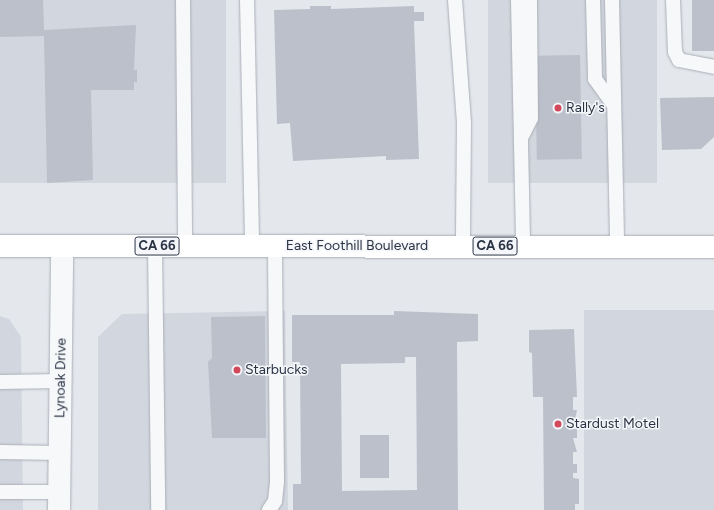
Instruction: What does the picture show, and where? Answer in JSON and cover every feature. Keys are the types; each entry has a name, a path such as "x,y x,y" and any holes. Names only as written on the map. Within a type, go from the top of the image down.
{"main road":[{"name":"East Foothill Boulevard","path":"0,246 714,247"}],"street":[{"name":"Lynoak Drive","path":"59,501 62,247"}],"lane":[{"path":"183,0 185,246"},
{"path":"246,0 252,247"},
{"path":"455,0 464,122 463,246"},
{"path":"518,0 523,246"},
{"path":"521,138 531,118 530,0"},
{"path":"593,0 595,79 614,105"},
{"path":"612,0 617,247"},
{"path":"673,0 675,52 679,60 714,67"},
{"path":"155,246 158,510"},
{"path":"269,510 275,501 277,481 275,247"},
{"path":"0,382 61,381"},
{"path":"0,452 60,453"},
{"path":"0,492 59,501"}],"shaded area":[{"path":"0,0 226,0 226,183 0,183"},
{"path":"488,0 657,0 657,183 488,183"},
{"path":"584,310 714,310 714,510 584,510"},
{"path":"285,311 288,510 98,510 98,337 122,314"},
{"path":"0,316 9,319 21,337 23,510 0,510"}],"building":[{"path":"0,0 43,0 44,30 136,25 134,70 137,70 137,82 134,82 134,90 91,90 93,180 47,183 44,36 0,37"},
{"path":"692,0 714,0 714,51 692,51"},
{"path":"310,6 331,6 331,9 414,6 414,12 424,12 424,21 414,21 419,159 386,160 386,156 293,161 290,123 277,124 274,10 310,9"},
{"name":"Rally's","path":"580,55 582,159 537,160 535,56"},
{"path":"714,97 714,137 701,149 662,150 660,98"},
{"path":"394,311 478,314 478,341 457,342 458,510 293,510 293,484 301,484 300,362 292,362 292,315 394,315","holes":["405,357 416,357 417,490 342,491 341,364 405,363"]},
{"name":"Starbucks","path":"265,316 266,438 212,438 208,362 212,358 211,317"},
{"name":"Stardust Motel","path":"574,329 577,397 573,397 573,410 577,410 573,429 577,429 577,438 573,438 577,452 573,452 573,464 577,464 577,473 573,473 573,478 579,479 579,504 575,504 575,510 544,510 543,397 533,397 532,353 529,352 529,330"},
{"path":"360,435 389,435 389,478 360,478"}],"place":[{"name":"Rally's","path":"558,108"},
{"name":"Starbucks","path":"237,370"},
{"name":"Stardust Motel","path":"558,424"}]}
